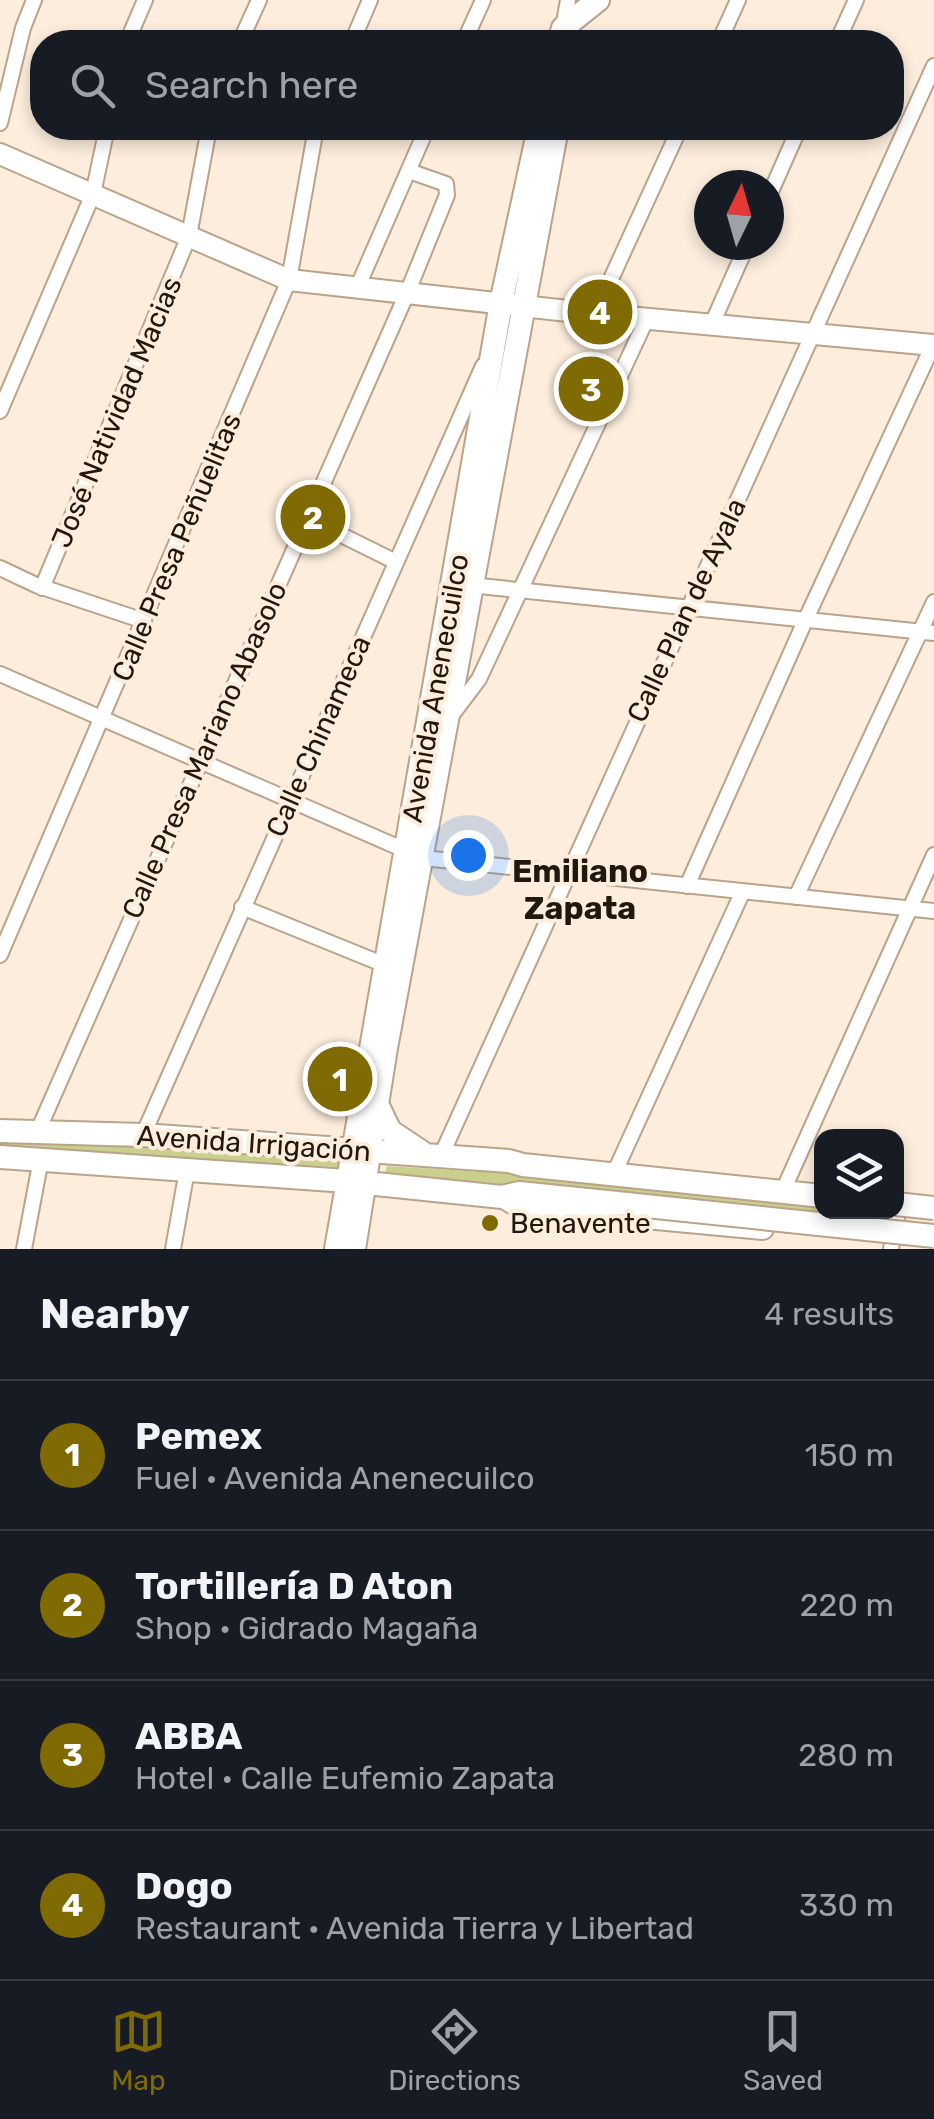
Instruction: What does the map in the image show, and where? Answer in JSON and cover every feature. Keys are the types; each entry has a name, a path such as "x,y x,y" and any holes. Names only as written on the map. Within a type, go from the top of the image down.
{"main road":[{"path":"569,30 583,3"},
{"name":"Avenida Anenecuilco","path":"368,1104 385,964 446,723 537,140"},
{"name":"Avenida Anenecuilco","path":"336,1249 349,1220 414,855 496,338 512,304 554,140"},
{"path":"313,1146 342,1130 368,1104 390,1131 433,1155"},
{"name":"Avenida Irrigación","path":"0,1130 144,1135 433,1155 619,1171 814,1195"},
{"name":"Avenida Irrigación","path":"0,1156 308,1178 502,1197 519,1194 934,1236"},
{"path":"308,1178 328,1192 349,1220 379,1198 406,1188"},
{"path":"904,1200 934,1208"},
{"name":"Avenida Anenecuilco","path":"349,1220 354,1249"}],"street":[{"path":"0,123 23,28 34,0"},
{"path":"133,30 145,0"},
{"path":"245,30 259,0"},
{"path":"357,30 370,0"},
{"path":"469,30 483,0"},
{"path":"724,30 738,0"},
{"path":"842,30 856,0"},
{"name":"Calle Plan de Ayala","path":"904,133 934,66"},
{"path":"0,411 94,194 105,140"},
{"name":"José Natividad Macias","path":"39,587 189,236 207,140"},
{"name":"Calle Presa Peñuelitas","path":"0,955 289,280 314,140"},
{"path":"358,286 423,140"},
{"path":"596,314 675,140"},
{"path":"781,170 795,140"},
{"name":"Calle Plan de Ayala","path":"433,1155 566,874 901,140"},
{"path":"0,154 289,280 596,314 934,344 687,886"},
{"name":"Calle Presa Mariano Abasolo","path":"37,1133 449,190 446,184 409,171"},
{"path":"712,324 740,260"},
{"path":"446,723 479,679 647,318"},
{"name":"Calle Chinameca","path":"144,1135 288,801 496,338"},
{"path":"307,518 396,562"},
{"path":"0,568 39,587 144,622"},
{"path":"0,580 39,587"},
{"path":"470,585 927,632"},
{"path":"796,897 927,632 934,602"},
{"path":"1,676 414,855 934,911"},
{"path":"786,1184 934,855"},
{"path":"619,1171 742,891"},
{"path":"242,907 385,964"},
{"path":"24,1249 41,1160"},
{"path":"173,1249 187,1170"},
{"name":"Avenida Irrigación","path":"619,1171 814,1187"},
{"name":"Avenida Irrigación","path":"502,1197 516,1206 892,1245 934,1245"},
{"path":"904,1198 934,1198"},
{"path":"892,1245 895,1219"}],"green space":[{"path":"0,1139 343,1157 341,1166 336,1167 0,1152"},
{"path":"387,1166 484,1172 522,1168 814,1197 814,1215 406,1180 385,1173"}],"building":[{"path":"343,1061 349,1066 345,1095 332,1115 326,1115 324,1107 336,1065"}],"place":[{"name":"Dogo","path":"600,312"},
{"name":"ABBA","path":"591,389"},
{"name":"Tortillería D Aton","path":"313,517"},
{"name":"Pemex","path":"340,1079"},
{"name":"Benavente","path":"490,1223"}],"district":[{"name":"Emiliano Zapata","path":"580,890"}]}
